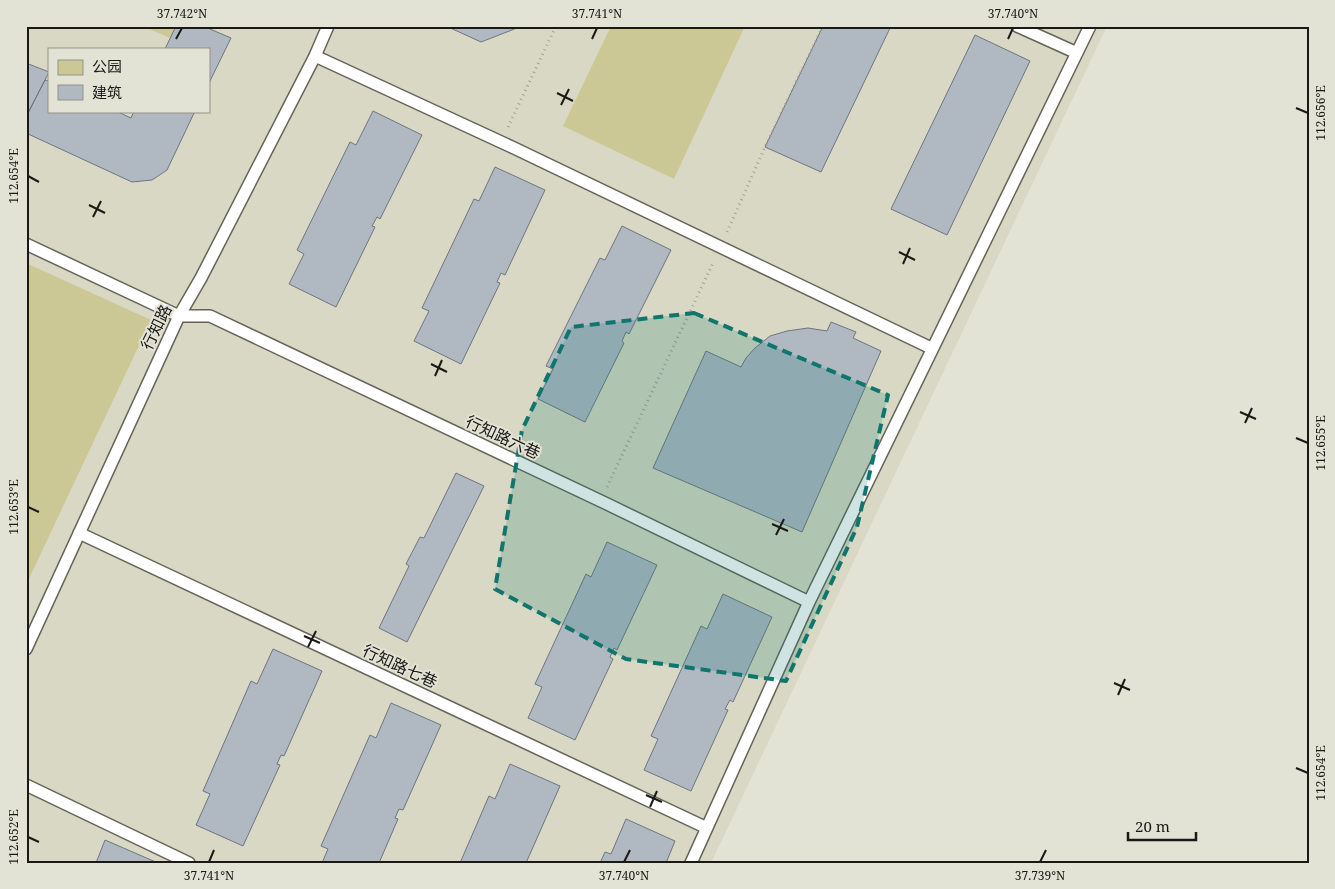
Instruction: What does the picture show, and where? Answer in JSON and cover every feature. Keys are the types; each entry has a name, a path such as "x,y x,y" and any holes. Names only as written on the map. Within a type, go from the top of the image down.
{"lane":[{"name":"行知路","path":"26,649 179,316 201,278 328,26"},
{"path":"1017,26 1077,53"},
{"path":"691,863 809,602 1090,26"},
{"path":"314,56 501,142 932,348"},
{"path":"26,244 179,316"},
{"name":"行知路六巷","path":"179,316 210,316 809,602"},
{"name":"行知路七巷","path":"79,533 707,828"},
{"path":"26,785 189,863"}],"path":[{"path":"501,142 556,26"},
{"path":"600,501 823,26"}],"highlighted area":[{"path":"694,313 888,395 857,527 786,681 626,659 495,589 522,430 571,327"}],"shaded area":[{"path":"26,26 1107,26 711,863 26,863"}],"green space":[{"path":"143,26 176,26 170,38"},
{"path":"611,26 745,26 674,179 563,126"},
{"path":"26,263 151,320 26,585"}],"building":[{"path":"176,26 203,26 231,38 210,81 210,48 165,48"},
{"path":"446,26 518,26 481,42"},
{"path":"823,26 891,26 821,172 765,147"},
{"path":"975,35 1030,61 947,235 891,209"},
{"path":"26,63 48,72 48,74 26,117"},
{"path":"45,80 48,81 48,112 118,112 131,118 134,112 195,112 167,170 152,180 132,182 26,133 26,117"},
{"path":"373,111 422,135 380,219 377,217 372,226 375,227 336,307 289,284 304,254 297,250 350,142 356,145"},
{"path":"495,167 545,190 505,275 501,273 497,282 500,283 461,364 414,341 429,311 422,308 474,199 479,201"},
{"path":"622,226 671,250 629,334 626,332 622,341 624,343 585,422 538,399 553,369 546,366 600,258 605,260"},
{"path":"831,322 856,332 853,338 881,351 802,532 653,468 706,351 741,367 755,348 770,336 808,328 827,331"},
{"path":"456,473 484,486 407,642 379,628 409,566 406,564 420,537 424,538"},
{"path":"607,542 657,565 617,650 614,648 610,657 613,659 575,740 528,718 542,687 535,684 586,574 591,577"},
{"path":"723,594 772,617 733,702 730,700 725,709 728,710 691,791 644,770 658,739 651,736 701,626 707,629"},
{"path":"273,649 322,671 284,756 281,755 277,764 280,765 243,846 196,825 210,794 203,791 251,681 257,684"},
{"path":"391,703 441,725 403,810 399,809 395,818 398,819 379,863 322,863 328,849 321,846 370,735 376,738"},
{"path":"510,764 560,786 526,863 460,863 489,796 495,799"},
{"path":"626,819 675,841 666,863 600,863 605,852 611,854"},
{"path":"105,840 158,863 96,863"}]}
